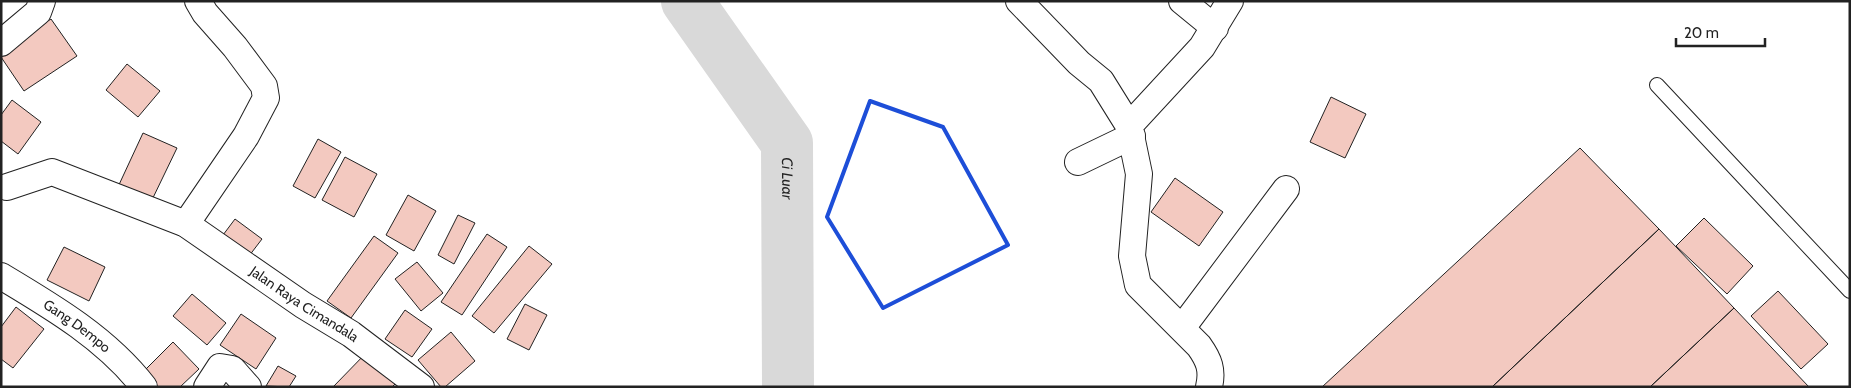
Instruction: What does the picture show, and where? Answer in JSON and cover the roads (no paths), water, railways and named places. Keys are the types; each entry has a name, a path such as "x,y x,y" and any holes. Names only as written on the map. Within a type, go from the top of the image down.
{"street":[{"path":"1,43 38,12 42,1"},
{"path":"186,224 246,136 266,98 264,86 235,47 204,13 198,1"},
{"path":"1019,1 1056,37 1078,63 1101,81 1131,131 1139,174 1132,256 1138,286 1200,346 1208,358 1212,374 1209,387"},
{"path":"1182,1 1215,28"},
{"path":"1078,162 1131,131 1202,47 1230,1"},
{"name":"Jalan Raya Cimandala","path":"3,191 52,172 186,224 304,305 351,334 421,387"},
{"path":"1182,328 1286,188"},
{"name":"Gang Dempo","path":"1,276 66,314 131,370 144,387"},
{"path":"207,387 220,367 232,368 248,387"}],"lane":[{"path":"1656,85 1850,291"}],"waterway":[{"name":"Ci Luar","path":"687,1 787,143 788,387"}]}
